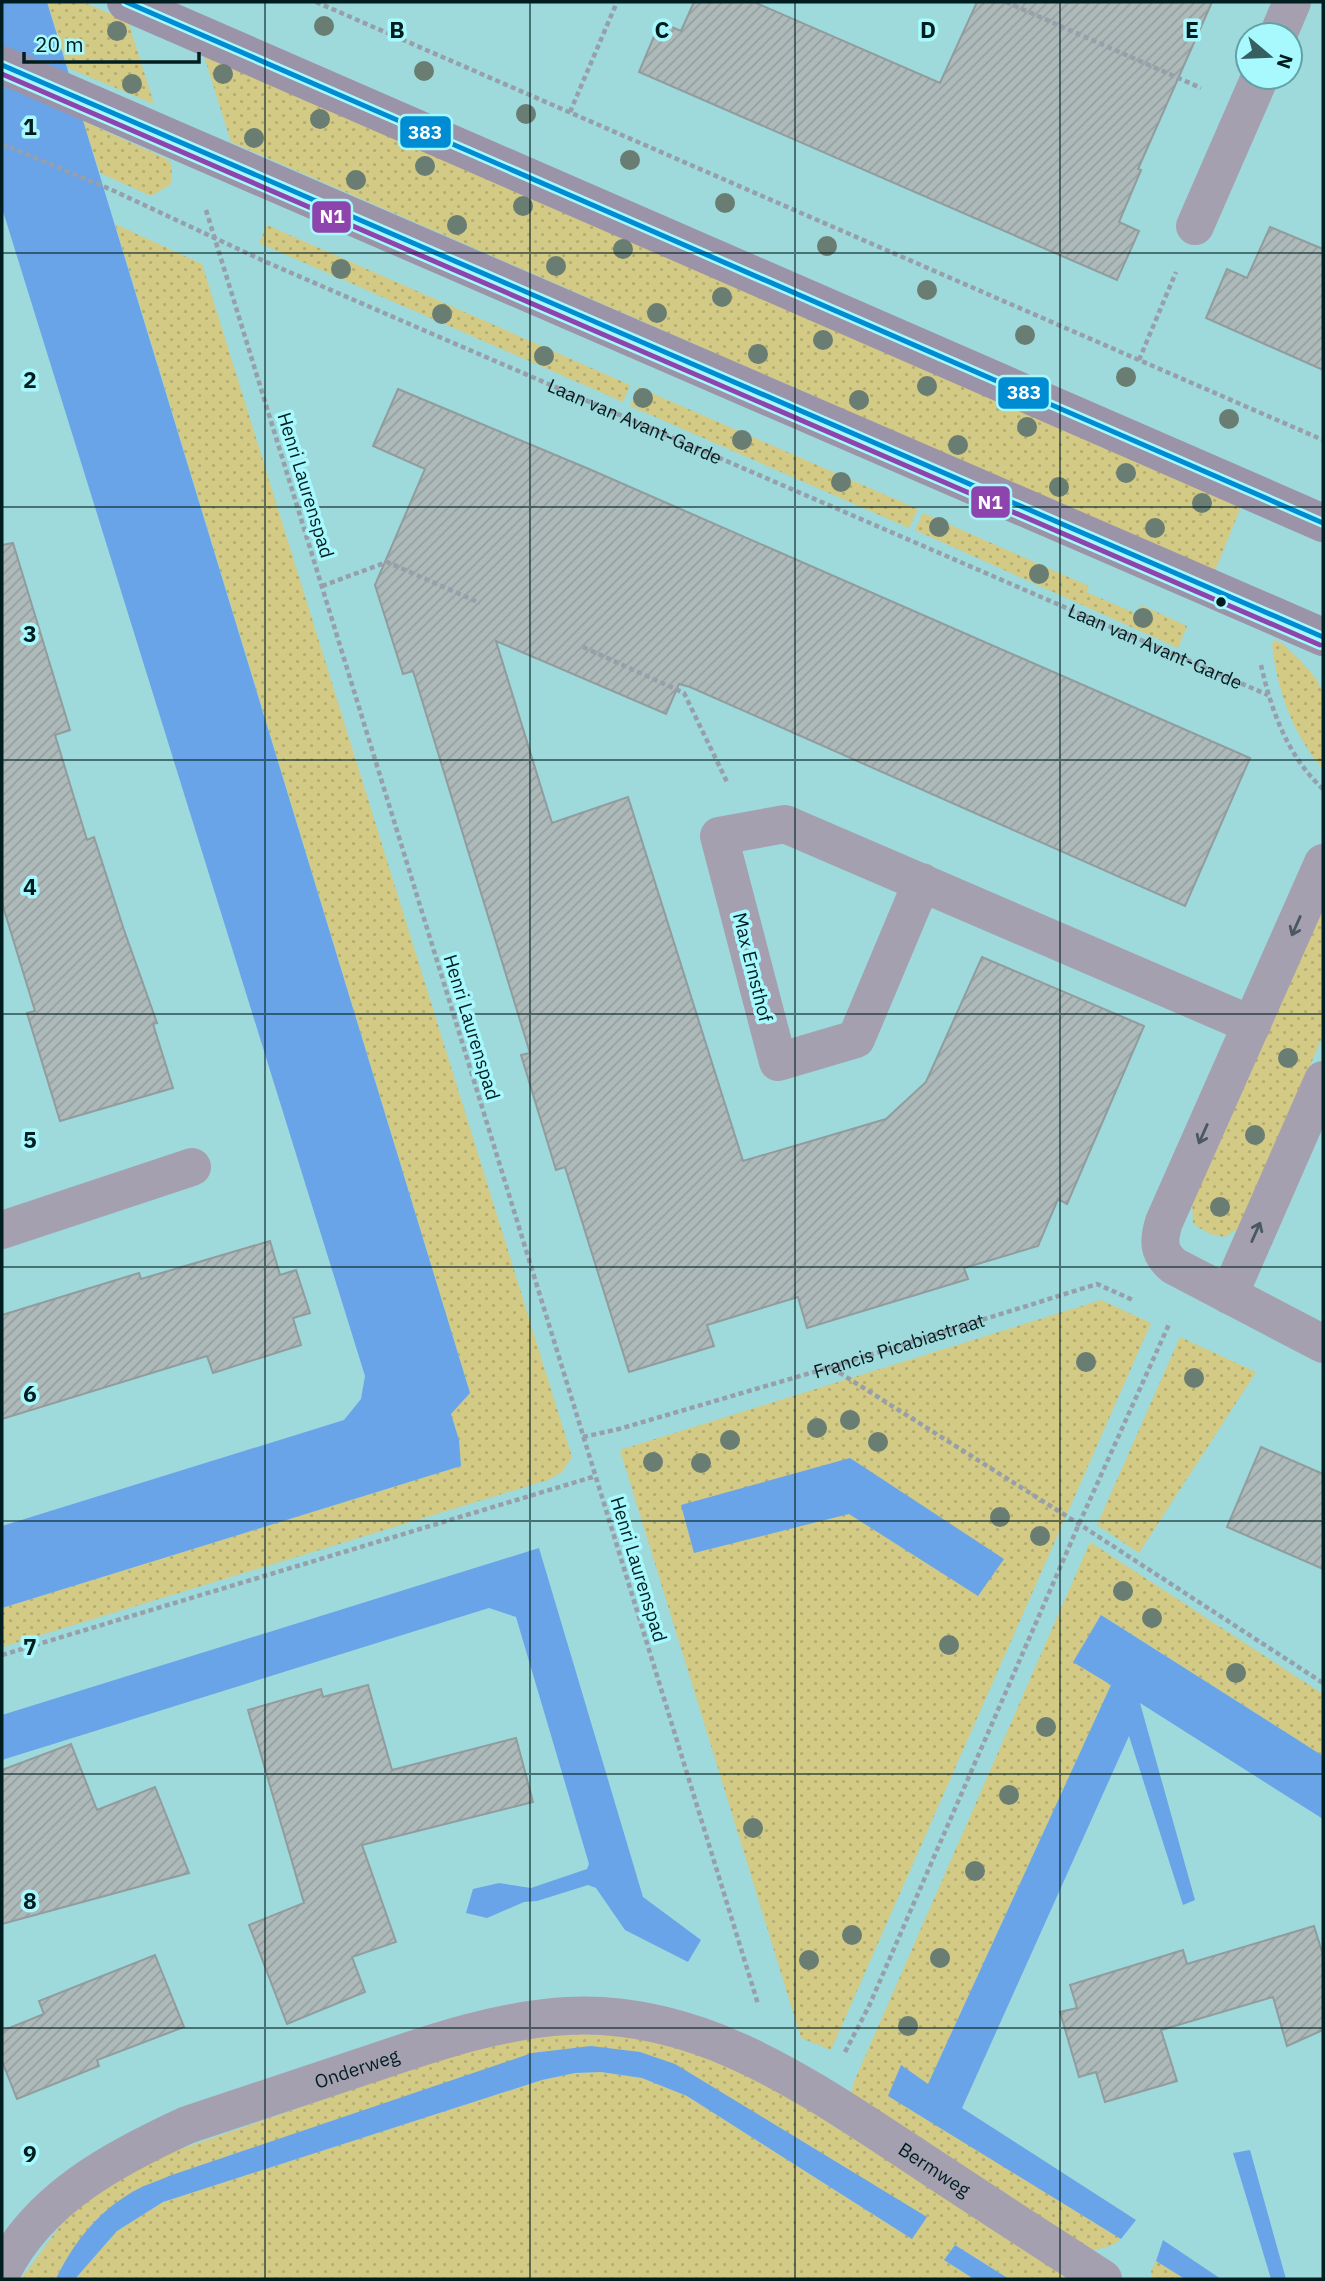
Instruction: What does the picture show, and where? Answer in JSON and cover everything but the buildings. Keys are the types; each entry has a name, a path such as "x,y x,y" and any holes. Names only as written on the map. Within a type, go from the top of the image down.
{"street":[{"path":"127,2 1323,523"},
{"path":"1284,21 1293,2"},
{"path":"2,65 1323,637"},
{"path":"1195,226 1253,92"},
{"name":"Max Ernsthof","path":"922,882 856,1039 778,1062 719,836 785,824 922,882 1252,1025"},
{"path":"1323,863 1161,1232 1161,1251 1166,1259 1323,1345"},
{"path":"1229,1295 1323,1080"},
{"path":"2,1230 192,1167"},
{"name":"Onderweg","path":"2,2272 19,2242 58,2200 147,2144 187,2125 222,2113 474,2032 523,2021 570,2016 647,2021 703,2036 762,2063"},
{"name":"Bermweg","path":"762,2063 822,2096 1103,2279"}],"path":[{"path":"316,2 1323,440"},
{"path":"570,112 617,2"},
{"path":"1006,2 1253,92"},
{"name":"Henri Laurenspad","path":"185,143 758,2004 764,2035 762,2063"},
{"name":"Laan van Avant-Garde","path":"2,144 1268,695"},
{"path":"1139,360 1195,226"},
{"path":"322,586 387,562 480,603"},
{"path":"583,647 684,693 750,831"},
{"path":"822,2096 869,2006 1079,1524 1160,1343 1195,1277"},
{"name":"Francis Picabiastraat","path":"583,1437 831,1367 1097,1284 1135,1301"},
{"path":"831,1367 1323,1683"},
{"path":"2,1656 596,1476"}],"shaded area":[{"path":"47,2 83,2 128,21 154,104 68,68"},
{"path":"204,56 1241,507 1215,571 231,142"},
{"path":"83,121 167,159 172,165 171,184 151,196 100,173"},
{"path":"115,224 202,264 572,1457 562,1472 548,1480 2,1647 2,1608 461,1466 459,1440 451,1414 470,1393"},
{"path":"267,225 630,385 623,402 259,243"},
{"path":"638,387 918,509 909,528 630,406"},
{"path":"923,513 1089,586 1086,592 1137,614 1141,605 1187,626 1178,648 915,530"},
{"path":"1275,640 1303,663 1317,680 1323,694 1323,770 1303,741 1282,695 1274,661 1272,644"},
{"path":"1323,907 1323,1035 1243,1225 1225,1237 1210,1234 1193,1224 1192,1203"},
{"path":"1101,1300 1151,1323 831,2050 801,2038 620,1450"},
{"path":"1180,1337 1256,1372 1139,1553 1097,1525"},
{"path":"1090,1542 1323,1694 1323,1756 1101,1615 1074,1662 1111,1685 928,2084 888,2095 1121,2239 1113,2245 1088,2252 851,2099 853,2084"},
{"path":"586,2034 650,2038 715,2059 793,2100 1074,2279 1009,2279 955,2245 944,2260 974,2279 75,2279 117,2231 163,2202 542,2080 575,2073 601,2072 642,2078 687,2096 912,2239 640,2052 229,2155 63,2264 56,2279 21,2279 60,2226 85,2201 146,2161 484,2044 538,2035"},
{"path":"1156,2261 1185,2279 1152,2279 1151,2271"}],"water":[{"path":"2,2 47,2 470,1393 451,1414 459,1440 461,1466 2,1608 2,1526 344,1420 361,1399 365,1376 2,208"},
{"path":"850,1458 1004,1559 978,1596 849,1514 694,1553 681,1505"},
{"path":"539,1548 643,1897 701,1940 688,1962 625,1930 596,1888 588,1885 537,1901 524,1902 487,1918 466,1913 473,1889 499,1883 531,1888 587,1869 589,1864 516,1617 489,1608 2,1760 2,1715"},
{"path":"1101,1615 1323,1756 1323,1819 1140,1703 1195,1900 1183,1905 1129,1736 962,2108 1136,2220 1121,2239 888,2096 901,2065 928,2084 1111,1685 1073,1662"},
{"path":"591,2046 640,2052 675,2064 927,2217 912,2239 687,2096 642,2078 601,2072 575,2073 542,2080 163,2202 117,2231 75,2279 56,2279 77,2242 96,2221 117,2202 144,2186 532,2053"},
{"path":"1250,2150 1286,2279 1271,2279 1233,2153"},
{"path":"1163,2240 1221,2279 1185,2279 1156,2261"},
{"path":"955,2245 1009,2279 974,2279 944,2260"}],"transit line":[{"name":"383","path":"126,2 1323,523"},
{"name":"383","path":"2,65 1323,637"},
{"name":"N1","path":"2,74 1320,645"}]}
